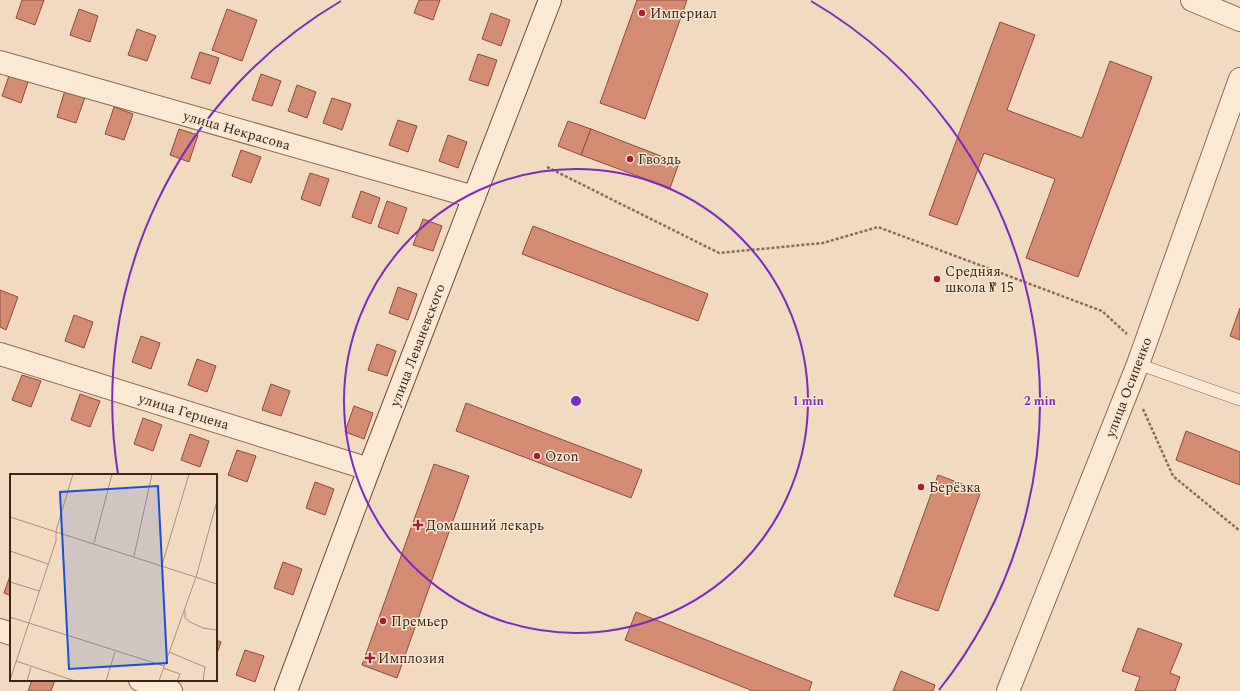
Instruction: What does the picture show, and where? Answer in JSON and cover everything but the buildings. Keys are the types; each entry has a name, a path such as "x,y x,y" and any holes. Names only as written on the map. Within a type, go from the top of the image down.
{"street":[{"name":"улица Леваневского","path":"286,691 369,469 550,0"},
{"path":"1192,0 1240,20"},
{"name":"улица Некрасова","path":"0,62 474,197"},
{"name":"улица Осипенко","path":"1008,691 1134,372 1240,79"},
{"name":"улица Герцена","path":"0,354 369,469"},
{"path":"0,630 10,634"},
{"path":"143,681 171,691"}],"lane":[{"path":"1134,372 1240,400"}],"path":[{"path":"547,167 719,253 823,243 878,226 1102,310 1128,336"},
{"path":"1134,372 1173,476 1240,531"}],"place":[{"name":"Империал","path":"642,13"},
{"name":"Гвоздь","path":"630,159"},
{"name":"Средняя школа № 15","path":"937,279"},
{"name":"Ozon","path":"537,456"},
{"name":"Берёзка","path":"921,487"},
{"name":"Домашний лекарь","path":"418,525"},
{"name":"Премьер","path":"383,621"},
{"name":"Имплозия","path":"370,658"}]}
